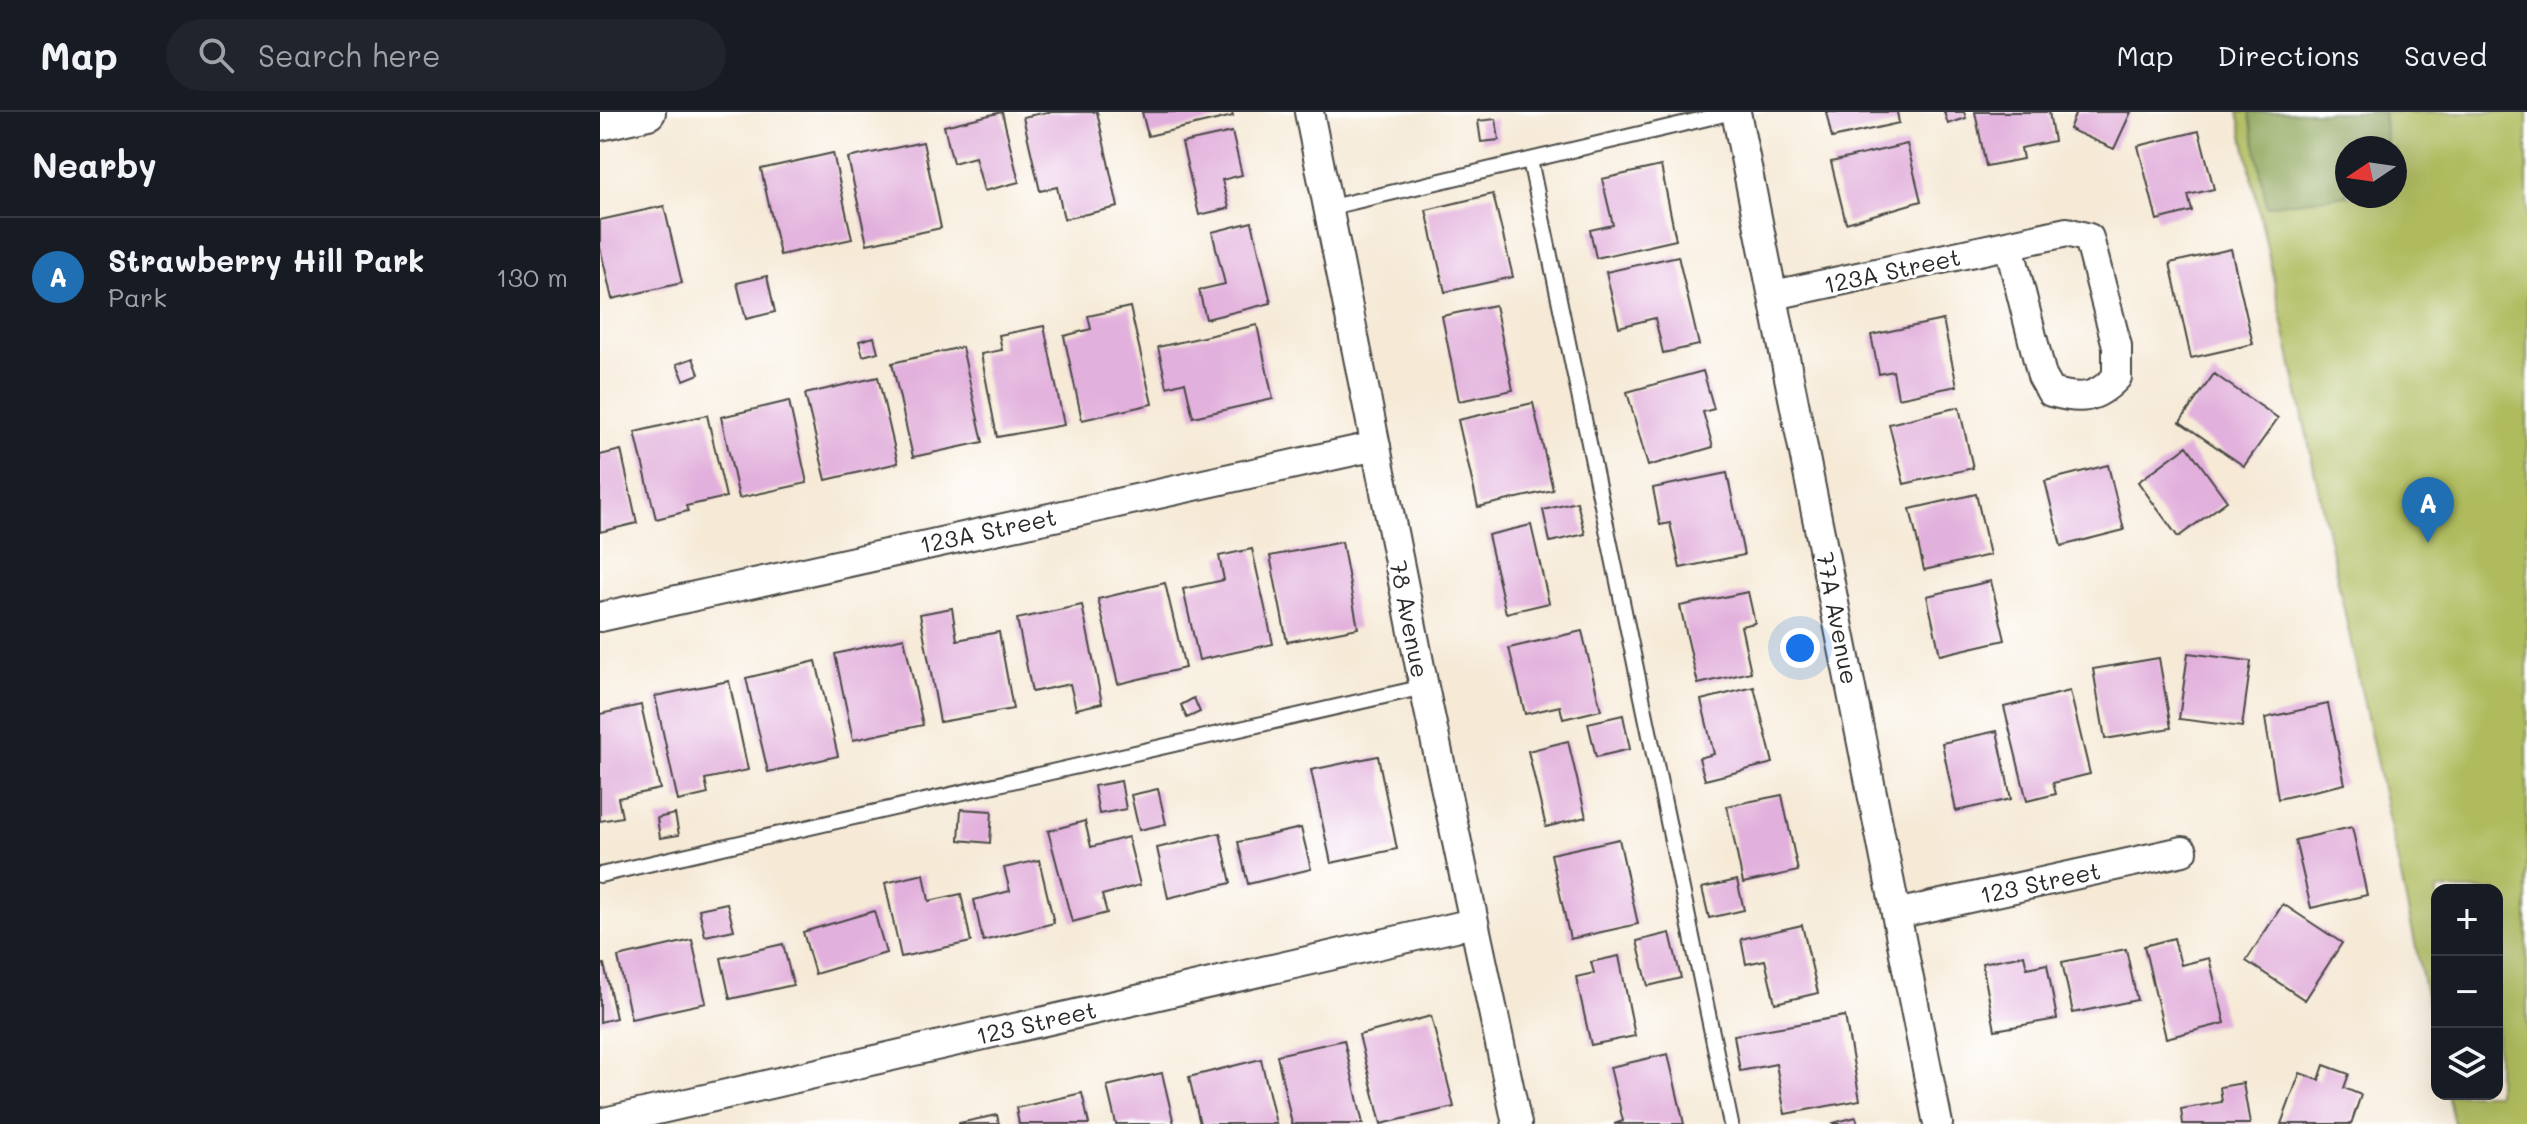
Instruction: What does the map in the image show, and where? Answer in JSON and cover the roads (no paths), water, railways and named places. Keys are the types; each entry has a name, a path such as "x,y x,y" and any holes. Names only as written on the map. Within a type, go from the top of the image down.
{"street":[{"path":"600,123 648,112"},
{"name":"78 Avenue","path":"1309,112 1331,207 1424,687 1517,1124"},
{"name":"77A Avenue","path":"1734,112 1774,295 1938,1124"},
{"name":"123A Street","path":"1774,295 2067,232 2089,238 2117,346 2117,377 2103,391 2080,400 2051,392 2042,376 2009,245"},
{"name":"123A Street","path":"600,617 1376,446"},
{"name":"123 Street","path":"1896,914 2183,851"},
{"name":"123 Street","path":"600,1123 1473,923"}],"lane":[{"path":"1331,207 1734,112"},
{"path":"1530,160 1731,1124"},
{"path":"600,875 1424,687"}],"place":[{"name":"Strawberry Hill Park","path":"2428,543"}]}
